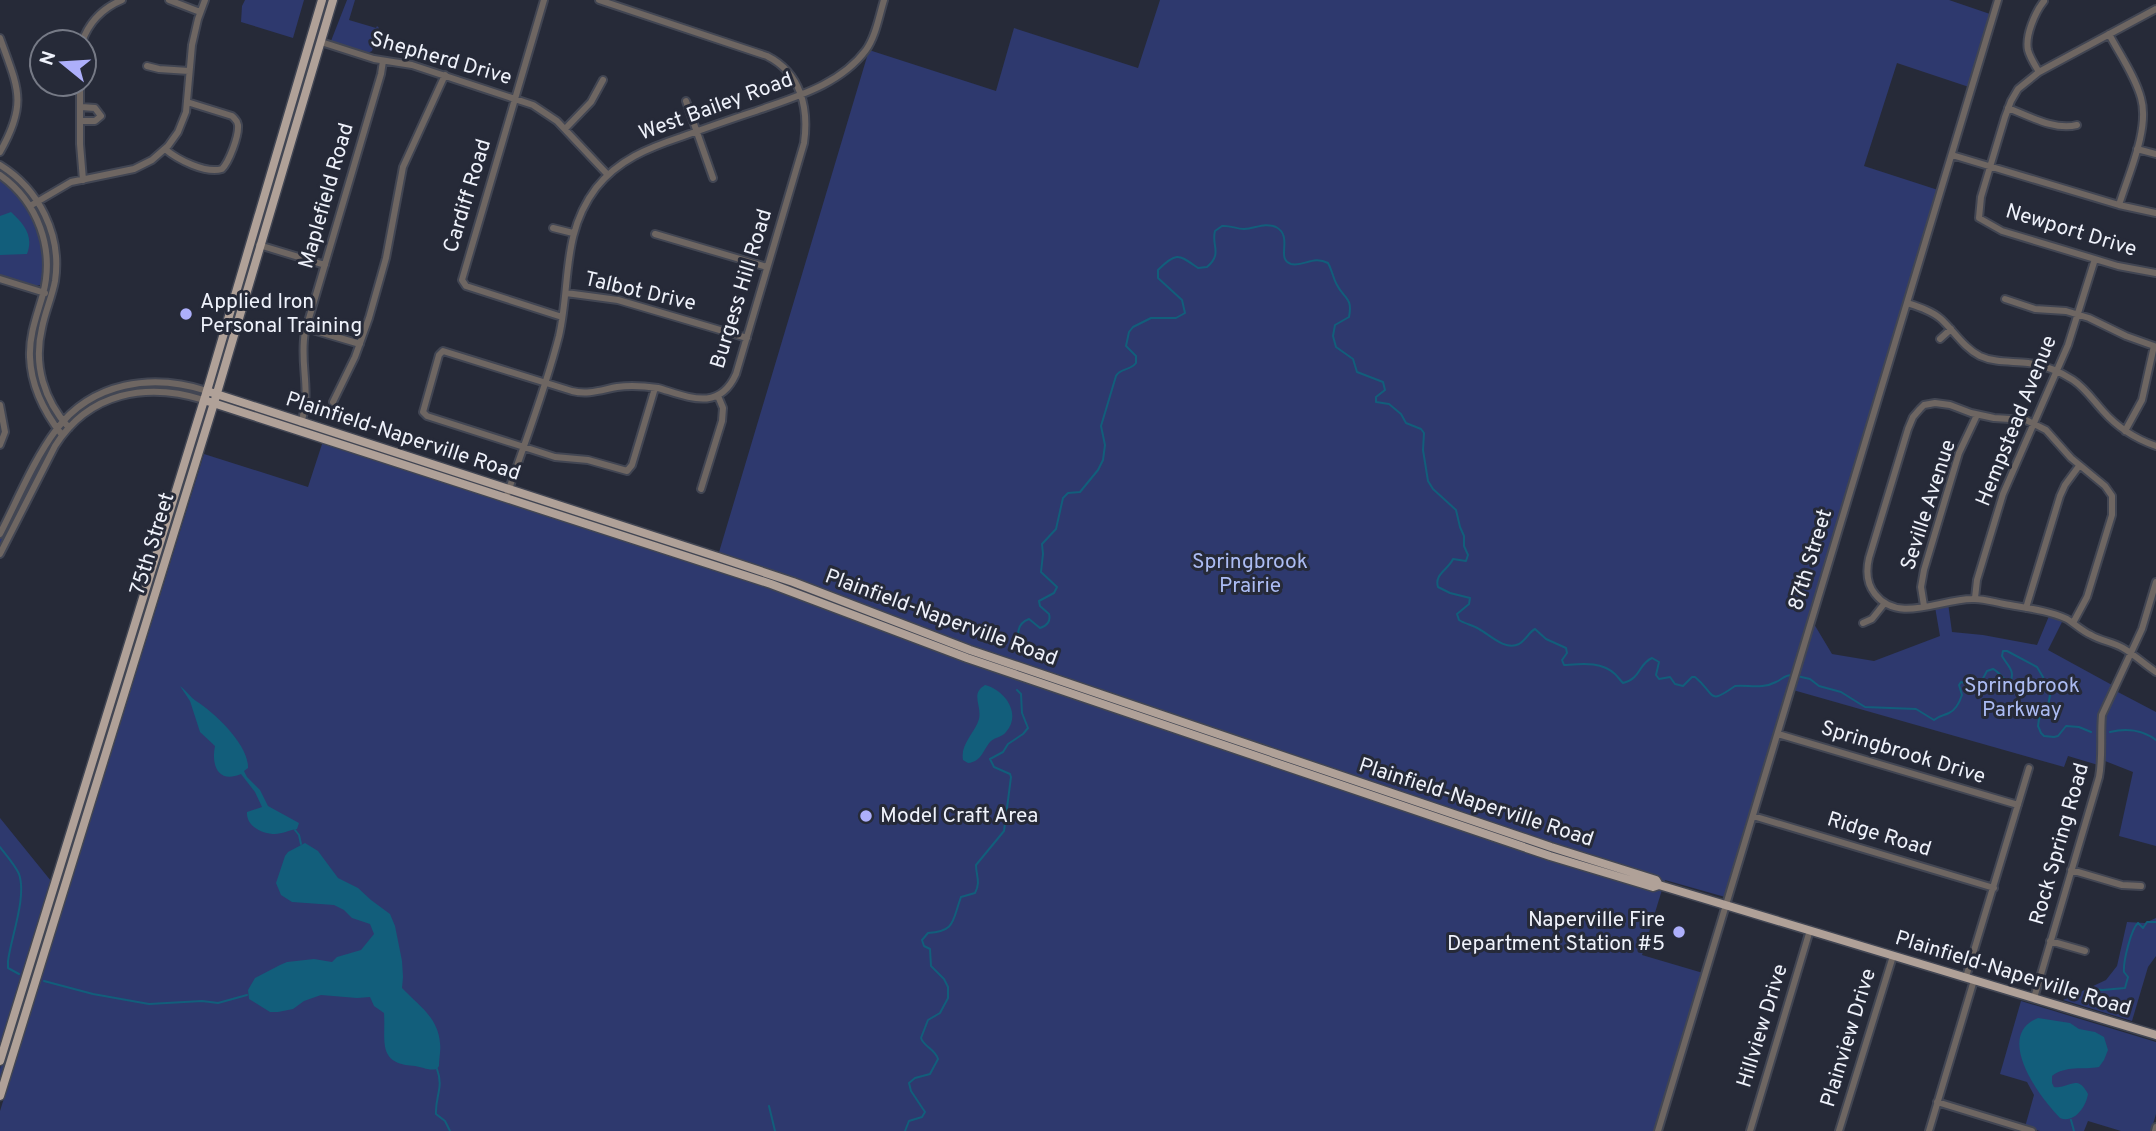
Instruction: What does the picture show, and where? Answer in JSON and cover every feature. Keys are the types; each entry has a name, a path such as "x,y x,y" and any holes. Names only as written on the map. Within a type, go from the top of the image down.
{"main road":[{"name":"75th Street","path":"0,1061 205,396 322,0"},
{"name":"75th Street","path":"0,1097 215,399 333,0"},
{"path":"314,26 321,42"},
{"name":"Plainfield-Naperville Road","path":"205,396 301,423 508,494"},
{"name":"Plainfield-Naperville Road","path":"215,399 508,494 774,576 970,650 1551,847 1657,880 1659,885 2156,1035"}],"street":[{"path":"89,28 107,3 122,0"},
{"path":"169,0 200,12"},
{"path":"30,206 61,186 134,169 152,160 165,149 181,126 187,102 192,45 205,0"},
{"path":"515,98 544,0"},
{"path":"599,0 767,56 787,69 801,94"},
{"name":"West Bailey Road","path":"508,494 562,317 573,233 587,201 608,175 639,153 801,94 835,78 859,57 871,41 884,0"},
{"name":"87th Street","path":"1658,1131 1998,0"},
{"path":"2039,72 2030,55 2028,44 2035,15 2044,1"},
{"name":"Newport Drive","path":"2156,9 2039,72 2018,89 2008,108 1990,166 1981,197 1979,218 2002,230 2136,270 2156,273"},
{"path":"2109,34 2136,85 2144,116 2137,149 2119,205"},
{"path":"0,38 15,81 18,100 14,126 0,152"},
{"name":"Shepherd Drive","path":"321,42 383,61 412,65 540,108 565,129 608,175"},
{"name":"Maplefield Road","path":"301,423 307,401 303,349 306,328 383,61"},
{"path":"147,66 189,71"},
{"path":"333,402 360,344 383,270 403,167 445,75"},
{"path":"565,129 591,102 603,80"},
{"name":"Burgess Hill Road","path":"523,447 424,414 423,408 442,351 584,394 628,386 655,388 705,400 718,396 733,381 804,143 805,117 801,94"},
{"path":"81,98 83,180"},
{"name":"Cardiff Road","path":"515,98 462,283 562,317"},
{"path":"687,101 713,178"},
{"path":"165,149 183,162 215,171 222,169 229,162 238,129 236,120 232,116 187,102"},
{"path":"80,121 95,121 101,116 95,108 81,107"},
{"path":"2008,108 2056,125 2077,125"},
{"path":"2137,149 2156,154"},
{"path":"1952,155 2119,205 2156,213"},
{"path":"0,165 22,181 37,201 49,224 55,250 55,277 31,334 30,367 39,399 62,435"},
{"path":"0,175 22,194 40,224 46,250 47,293 39,365 47,394 69,428"},
{"path":"553,228 573,233"},
{"path":"655,234 767,267"},
{"path":"250,243 325,265"},
{"name":"Hempstead Avenue","path":"1975,598 2003,494 2057,371 2095,258"},
{"path":"0,279 47,293"},
{"name":"Talbot Drive","path":"566,293 618,300 747,338"},
{"path":"2005,299 2035,309 2066,311 2097,320 2154,346 2142,400 2125,431"},
{"path":"1908,303 1928,310 1940,318 1962,342 1980,356 2057,371 2083,388 2125,431 2156,446"},
{"path":"306,328 360,344"},
{"path":"1940,339 1951,329"},
{"path":"0,534 3,520 43,451 57,428 76,409 97,395 127,384 169,382 205,396"},
{"path":"523,447 555,457 588,460 629,470 655,388"},
{"path":"0,554 62,435 96,406 132,392 166,391 205,396"},
{"path":"701,489 722,421 723,408 718,396"},
{"path":"0,405 5,432 0,445"},
{"path":"2073,623 2087,597 2113,507 2112,496 2105,486 2079,466 2046,430 2034,423 1977,415 1950,405 1924,405 1910,422 1867,570 1870,587 1884,604 1905,610 1956,599 1975,598 2054,614 2090,635 2117,645 2156,672"},
{"name":"Seville Avenue","path":"1924,606 1921,587 1924,570 1959,453 1977,415"},
{"path":"2026,608 2063,489 2079,466"},
{"name":"Rock Spring Road","path":"2034,998 2102,761 2102,715 2142,629 2156,582"},
{"path":"1863,623 1872,619 1884,604"},
{"name":"Springbrook Drive","path":"1778,734 2018,806"},
{"path":"1929,1131 2029,768"},
{"name":"Ridge Road","path":"1753,816 1994,888"},
{"path":"2071,870 2122,885 2141,886"},
{"name":"Hillview Drive","path":"1750,1131 1810,930"},
{"path":"2050,941 2085,951"},
{"name":"Plainview Drive","path":"1839,1131 1893,956"},
{"path":"1937,1102 2017,1129 2032,1131"}],"green space":[{"path":"245,0 304,0 293,38 241,22"},
{"path":"347,0 355,0 349,20 379,28 372,51 368,53 331,41"},
{"name":"Springbrook Prairie","path":"1160,0 1949,0 1990,14 1969,87 1897,63 1864,166 1938,190 1725,897 1665,880 1642,955 1703,973 1656,1131 0,1131 0,1111 204,454 308,487 323,441 517,498 518,496 717,559 869,50 996,91 1014,28 1138,68"},
{"path":"315,38 317,46 261,234 280,149"},
{"path":"0,179 26,206 37,227 44,264 40,285 0,275"},
{"path":"56,434 0,547 0,539"},
{"path":"336,437 458,476 427,469 335,439"},
{"path":"188,458 172,532 0,1088 0,1069"},
{"name":"Springbrook Parkway","path":"1948,603 1952,632 2037,645 2049,616 2063,620 2048,650 2156,712 2156,846 2119,836 2133,772 2105,761 2098,765 2068,756 2064,767 1793,690 1814,624 1832,654 1874,661 1940,636 1935,607"},
{"path":"0,818 51,881 0,1046"},
{"path":"2156,918 2156,956 2148,967 2132,1021 2063,1000 2106,980 2117,966 2127,922 2145,923"},
{"path":"2021,1001 2156,1042 2156,1114 2151,1131 2121,1131 2088,1121 2084,1131 2040,1131 2025,1127 2034,1095 2027,1082 2000,1074"}],"shaded area":[{"path":"11,212 20,221 28,236 27,254 0,255 0,216"},
{"path":"985,685 1005,697 1012,711 1011,725 1004,734 991,741 982,755 968,763 963,760 964,749 979,719 977,696"},
{"path":"180,686 230,730 247,759 248,768 244,771 247,777 260,790 268,806 299,823 297,829 270,834 252,825 247,812 262,807 255,792 241,774 227,777 218,771 214,760 215,746 200,732 190,701"},
{"path":"305,843 318,851 338,878 358,888 390,914 402,961 402,988 426,1012 438,1034 440,1049 437,1069 403,1064 389,1056 384,1042 384,1013 374,1006 370,997 321,995 304,1001 293,1009 278,1012 270,1012 249,999 248,990 255,978 280,965 314,959 332,962 337,957 361,950 374,934 370,924 352,918 334,905 292,902 281,895 276,883 285,856"},
{"path":"2038,1018 2070,1023 2079,1029 2104,1037 2108,1050 2099,1067 2069,1069 2052,1076 2054,1087 2077,1083 2088,1094 2082,1109 2070,1119 2060,1118 2042,1097 2025,1068 2020,1053 2020,1039 2025,1027"}],"waterway":[{"path":"1021,653 1018,633 1021,625 1029,619 1040,628 1046,625 1049,614 1040,606 1039,601 1054,593 1057,587 1041,572 1042,544 1056,529 1063,498 1068,493 1080,492 1098,470 1103,460 1105,445 1101,426 1116,376 1136,363 1136,356 1126,346 1129,332 1151,318 1176,318 1185,313 1182,300 1158,278 1158,270 1178,257 1198,268 1207,267 1216,253 1215,231 1222,226 1244,229 1267,225 1276,227 1284,236 1286,261 1291,264 1318,260 1328,263 1350,306 1349,317 1335,325 1333,336 1336,347 1353,359 1357,372 1383,382 1385,390 1376,397 1376,402 1389,404 1401,414 1406,423 1424,433 1423,450 1428,481 1456,510 1468,555 1466,561 1453,559 1437,583 1438,587 1450,593 1470,598 1469,604 1457,614 1459,620 1498,641 1514,646 1535,629 1546,639 1566,648 1567,653 1562,660 1564,665 1591,664 1604,667 1623,683 1633,678 1652,658 1659,662 1656,675 1659,679 1670,677 1675,684 1683,686 1695,677 1716,696 1735,686 1766,685 1792,675"},
{"path":"1797,676 1841,692 1865,707 1916,709 1934,720 1956,708 1962,695 1959,685 1961,682 1980,684 1987,671 1993,669 2010,682 2011,671 2002,656 2003,651 2007,651 2037,667 2043,677 2050,695 2048,706 2039,719 2038,726 2044,736 2058,736 2066,726 2091,732"},
{"path":"905,1131 909,1121 922,1117 925,1112 911,1091 909,1083 915,1078 930,1074 938,1059 921,1038 928,1020 940,1013 948,998 948,987 931,966 930,949 924,946 922,940 928,933 948,927 961,897 975,893 978,882 976,865 1004,831 1011,777 994,767 990,759 1003,752 1008,744 1028,728 1022,713 1021,694 1017,690"},
{"path":"2110,732 2134,731 2156,740"},
{"path":"295,830 301,844"},
{"path":"0,847 19,874 21,883 20,905 8,961 8,968 19,974"},
{"path":"2085,1004 2094,997 2089,991 2090,988 2125,988 2128,977 2124,972 2125,961 2133,932 2138,923 2143,928 2147,922 2156,922"},
{"path":"44,981 93,994 149,1004 202,1001 218,1003 247,995"},
{"path":"437,1069 440,1082 436,1114 445,1121 450,1131"},
{"path":"769,1106 775,1131"},
{"path":"2071,1120 2074,1131"}],"place":[{"name":"Applied Iron Personal Training","path":"186,314"},
{"name":"Model Craft Area","path":"866,816"},
{"name":"Naperville Fire Department Station #5","path":"1679,932"}]}
